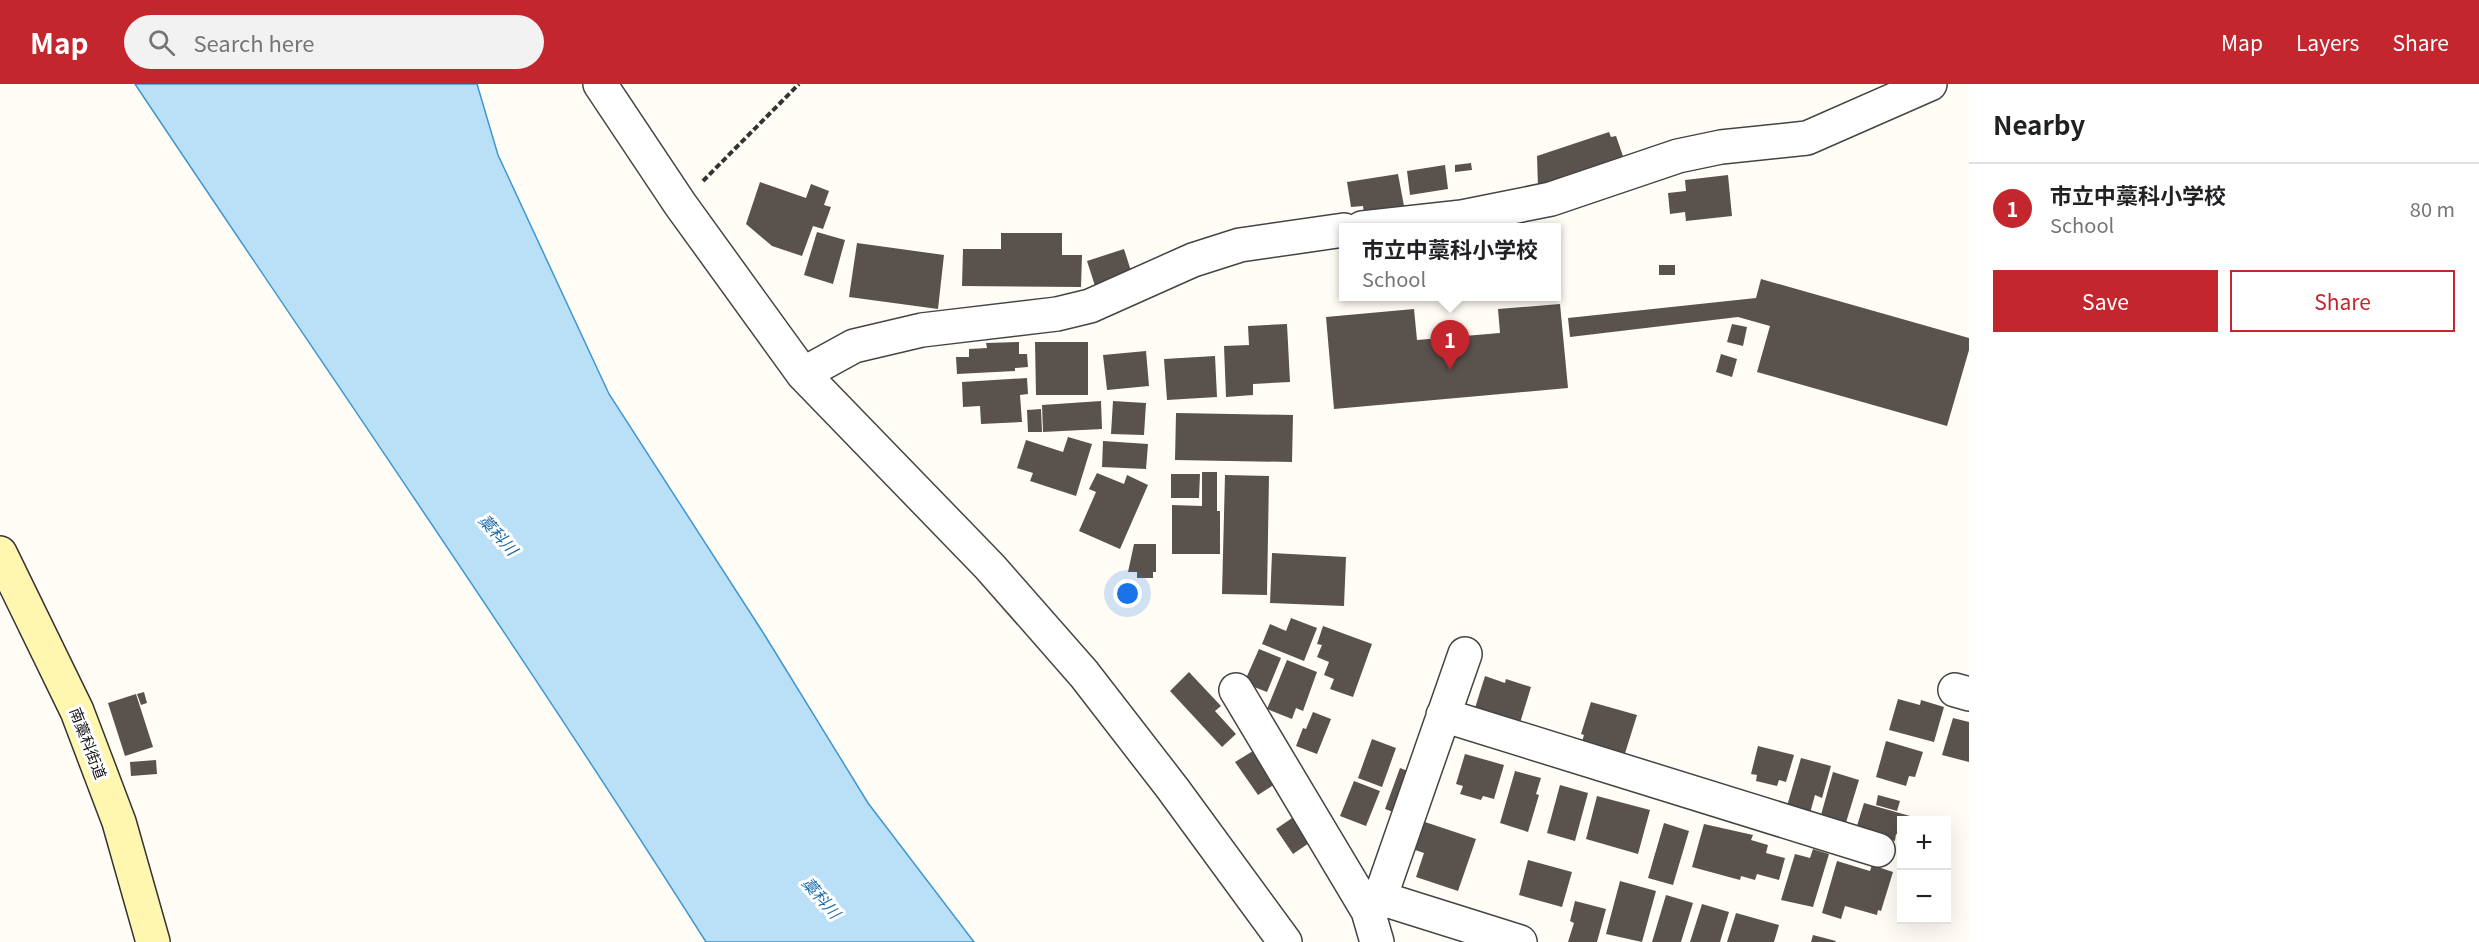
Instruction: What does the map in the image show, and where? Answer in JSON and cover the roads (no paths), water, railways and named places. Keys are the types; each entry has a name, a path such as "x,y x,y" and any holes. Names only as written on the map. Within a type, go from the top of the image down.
{"main road":[{"name":"南藁科街道","path":"0,553 77,711 119,822 153,942"}],"street":[{"path":"600,84 680,204 803,374 990,567 1084,674 1173,789 1285,942"},
{"path":"1407,223 1462,217 1562,196 1678,156 1721,147 1807,138 1930,84"},
{"path":"803,374 854,346 922,330 1057,314 1090,306 1193,260 1240,245 1339,231"},
{"path":"1377,942 1374,904 1465,654"},
{"path":"1236,690 1374,904 1520,942"},
{"path":"1443,716 1878,850"}],"water":[{"name":"藁科川","path":"135,84 477,84 498,155 609,394 764,634 868,803 974,942 706,942 495,618"}],"place":[{"name":"市立中藁科小学校","path":"1450,370"}]}
